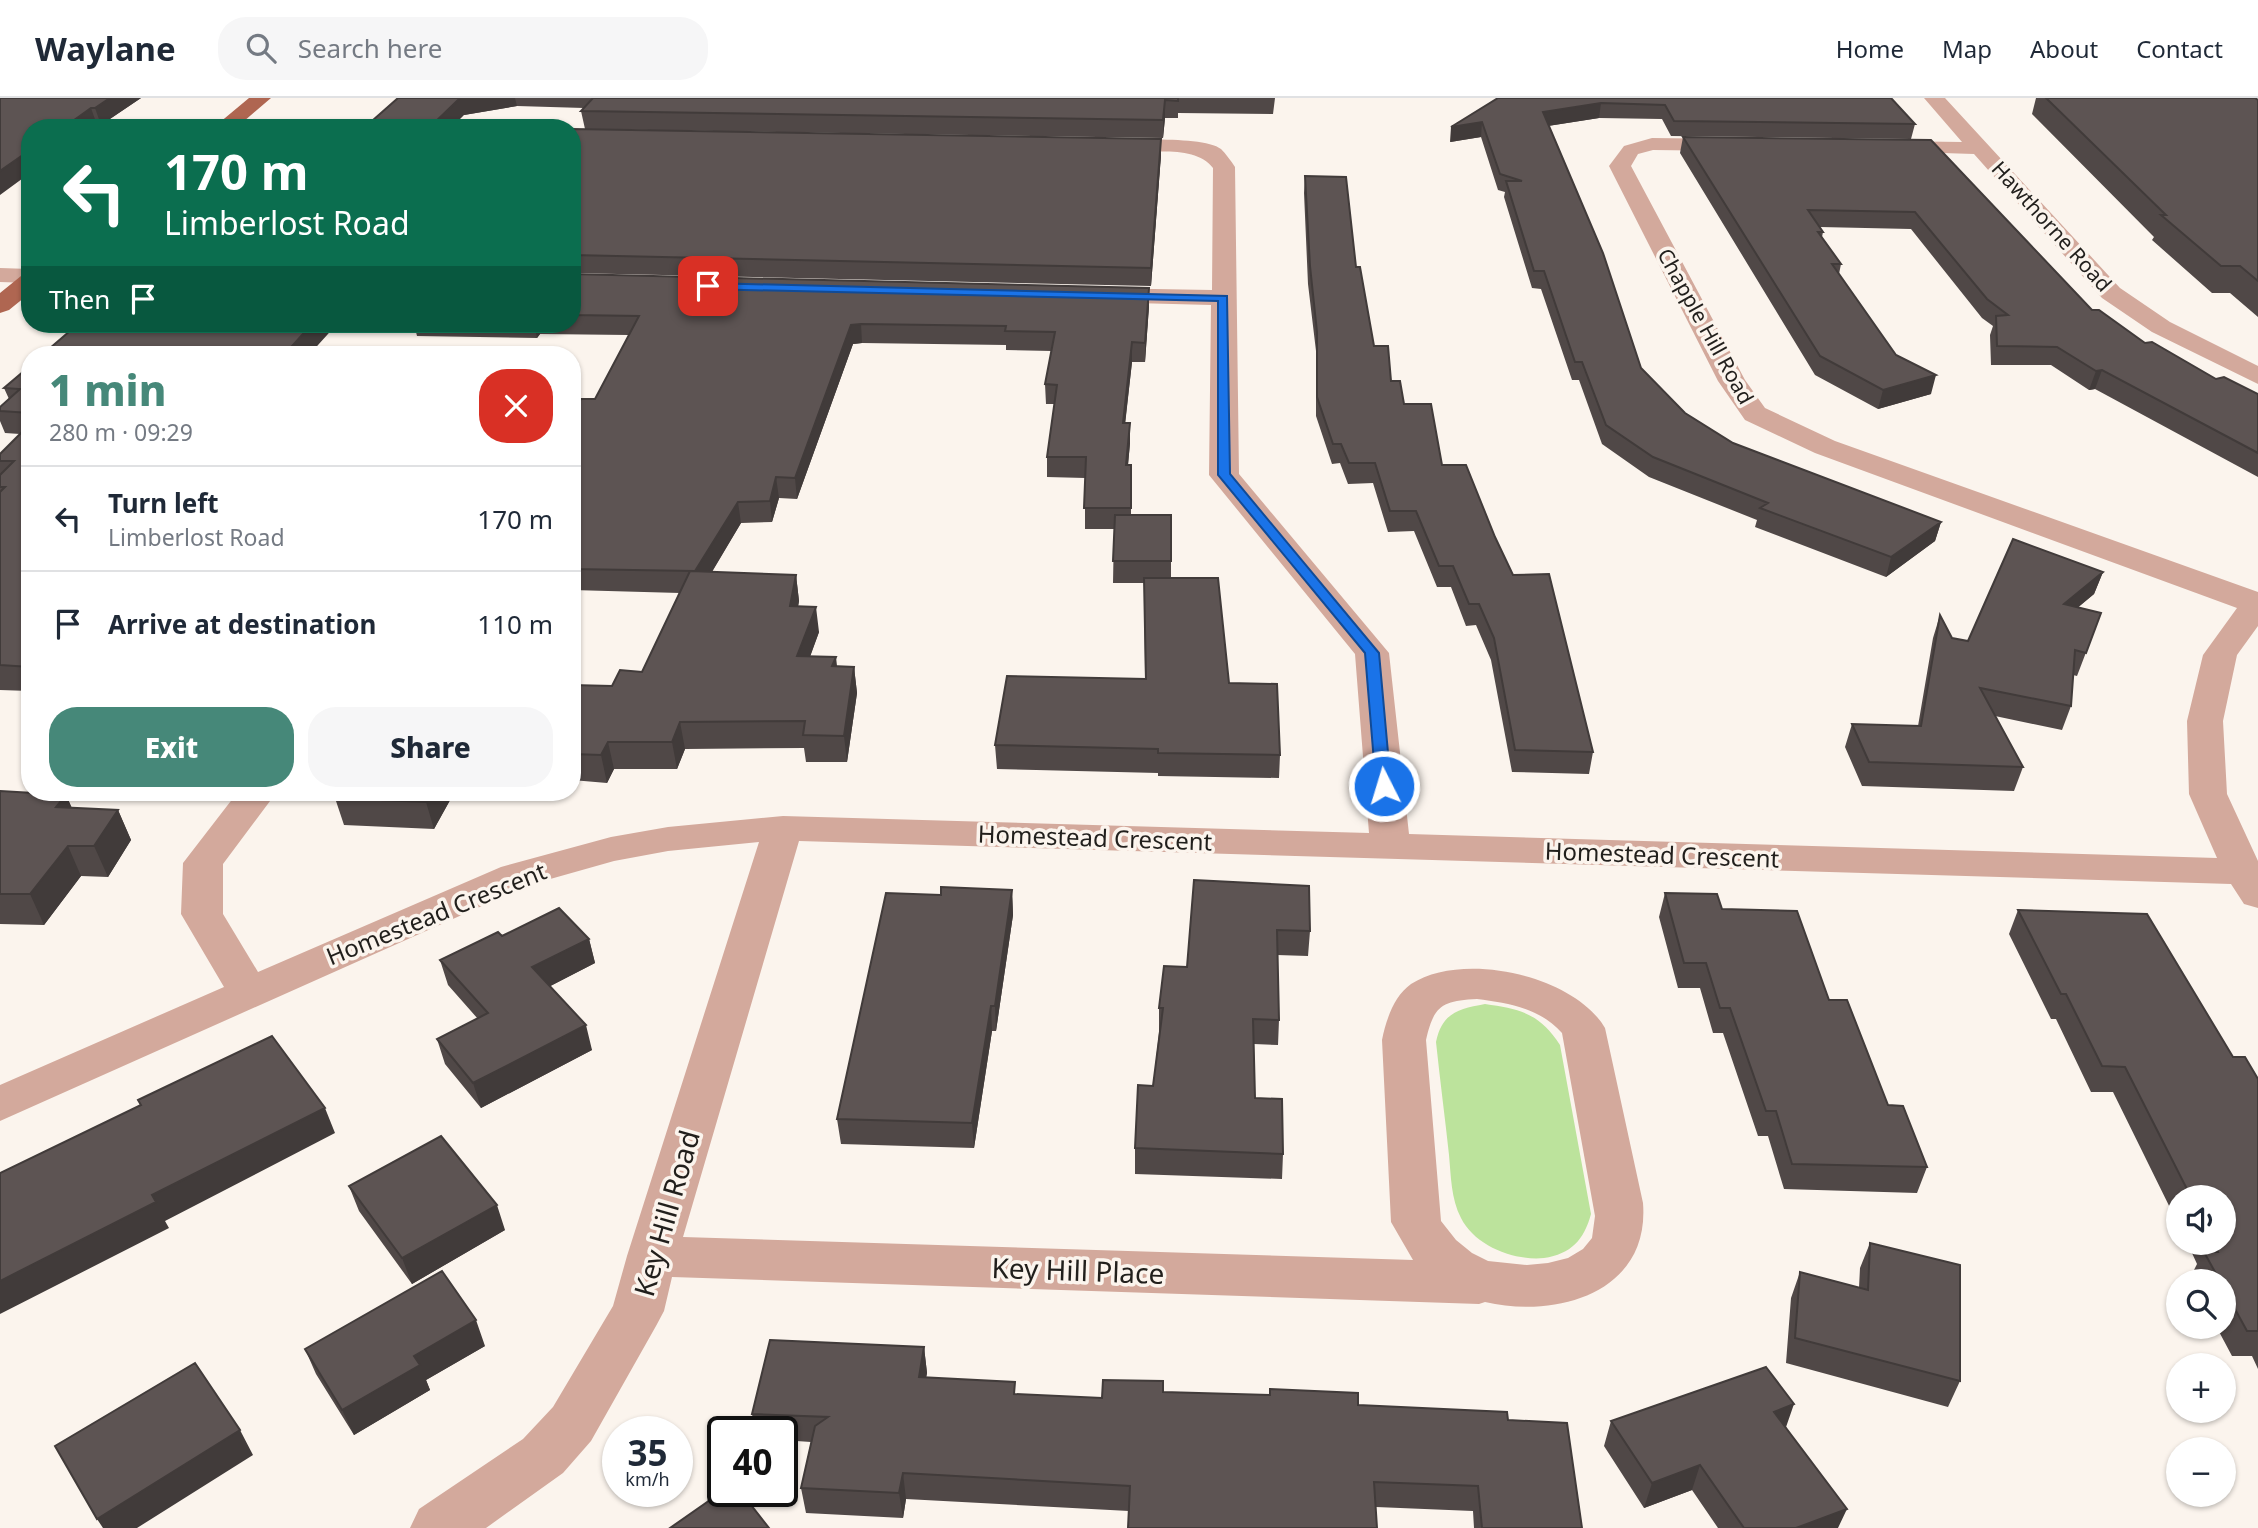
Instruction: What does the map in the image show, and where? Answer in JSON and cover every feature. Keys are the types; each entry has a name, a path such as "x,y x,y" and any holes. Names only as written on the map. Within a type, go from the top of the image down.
{"main road":[{"path":"234,119 261,98"},
{"path":"0,305 21,286"}],"street":[{"name":"Hawthorne Road","path":"1934,98 2111,293 2161,327 2258,376"},
{"name":"Chapple Hill Road","path":"1762,145 1652,144 1631,150 1620,166 1732,381 1755,414 1825,447 2256,602"},
{"path":"1091,145 1188,147 1212,152 1224,167 1224,475 1372,653 1390,845"},
{"path":"1858,146 1982,148"},
{"path":"0,275 21,277"},
{"path":"1071,295 1223,298"},
{"path":"2250,883 2208,794 2204,721 2220,655 2256,602"},
{"path":"249,992 202,914 203,863 251,801"},
{"name":"Homestead Crescent","path":"0,1104 515,876 611,849 668,839 783,828 1390,845 2250,883"},
{"name":"Key Hill Road","path":"439,1528 543,1457 572,1424 638,1311 652,1256 783,828"},
{"name":"Key Hill Place","path":"652,1256 1537,1286 1567,1280 1595,1267 1612,1251 1620,1229 1619,1203 1583,1028 1572,1013 1551,1001 1503,987 1454,985 1432,992 1418,1002 1408,1016 1404,1040 1416,1222 1425,1243 1446,1261 1472,1277 1504,1284"}],"green space":[{"path":"1485,1004 1528,1015 1545,1026 1560,1045 1591,1214 1575,1244 1553,1256 1520,1257 1496,1250 1467,1228 1455,1203 1436,1042 1442,1025 1453,1014"}],"building":[{"path":"0,98 110,98 76,119 21,119 21,156 0,171"},
{"path":"398,98 460,98 438,119 374,119"},
{"path":"593,98 1178,98 1178,101 1165,100 1163,120 581,111"},
{"path":"1498,98 1891,98 1915,124 1674,121 1665,105 1601,103 1543,112 1603,253 1641,368 1685,413 1733,443 1941,522 1891,557 1760,508 1768,503 1653,457 1606,425 1582,362 1575,362 1544,271 1534,271 1506,181 1522,181 1500,174 1482,122 1451,127"},
{"path":"2046,98 2258,100 2258,281 2240,266 2221,266 2161,215 2166,215"},
{"path":"581,129 1161,139 1151,268 581,255"},
{"path":"1683,137 1931,140 2092,310 2099,310 2145,343 2152,342 2216,379 2224,377 2258,394 2258,453 2102,370 2096,371 2057,347 1997,346 1996,316 2008,315 1987,299 1915,212 1808,210 1823,232 1818,232 1841,264 1832,264 1896,355 1936,375 1883,390 1820,356"},
{"path":"1305,176 1346,177 1356,267 1360,267 1374,346 1388,346 1391,381 1400,381 1404,404 1431,404 1442,465 1466,465 1513,575 1549,574 1593,752 1515,750 1494,638 1479,604 1469,604 1453,566 1439,566 1416,511 1390,511 1375,463 1349,463 1341,444 1333,444 1317,397 1317,332"},
{"path":"581,274 1149,288 1145,343 1132,342 1123,423 1130,423 1126,465 1131,465 1131,508 1084,508 1086,457 1047,457 1057,385 1045,384 1055,332 1005,331 1006,326 851,325 795,478 776,477 770,501 738,502 695,571 581,569 581,399 595,399 639,316 581,315"},
{"path":"68,333 304,333 292,346 52,346"},
{"path":"21,374 21,412 0,411 0,407 20,389 4,388"},
{"path":"21,433 21,666 0,665 0,492 5,487 0,487 0,475 14,461 0,461 0,454"},
{"path":"1115,515 1171,515 1171,561 1113,561"},
{"path":"2013,539 2103,572 2064,604 2101,613 2086,653 2075,650 2071,706 1980,688 2023,767 1869,762 1852,724 1921,726 1940,615 1952,638 1968,641"},
{"path":"690,571 796,575 790,606 816,607 797,656 836,657 832,666 854,667 844,736 803,735 805,721 680,722 672,742 608,742 601,755 581,754 581,685 612,686 620,670 642,672"},
{"path":"1144,578 1218,578 1229,683 1277,684 1280,755 1158,753 1158,749 995,745 1007,676 1146,679"},
{"path":"0,791 21,792 21,801 61,801 56,807 118,810 94,846 68,846 30,894 0,894"},
{"path":"1194,880 1309,886 1310,931 1277,930 1279,1020 1253,1019 1255,1098 1282,1099 1283,1154 1135,1148 1138,1085 1153,1086 1163,1008 1159,1008 1164,966 1187,967"},
{"path":"941,887 1012,890 995,1006 991,1006 972,1123 837,1119 886,893 941,895"},
{"path":"1665,893 1717,894 1722,909 1797,911 1829,1000 1847,1000 1888,1105 1903,1106 1927,1167 1792,1164 1776,1111 1766,1111 1730,1008 1720,1008 1706,963 1684,963"},
{"path":"559,908 589,939 532,967 586,1025 473,1083 437,1039 488,1013 440,960 498,932 502,936"},
{"path":"2018,910 2147,914 2233,1057 2245,1057 2258,1079 2258,1331 2247,1331 2236,1311 2236,1269 2213,1269 2206,1255 2236,1255 2236,1185 2185,1185 2125,1067 2102,1066 2066,994 2061,994"},
{"path":"272,1036 325,1108 152,1195 156,1202 0,1281 0,1173 141,1105 138,1100"},
{"path":"441,1136 497,1205 402,1258 349,1186"},
{"path":"1870,1243 1960,1265 1960,1381 1795,1338 1800,1272 1868,1290"},
{"path":"442,1271 476,1320 414,1356 420,1365 342,1410 305,1349"},
{"path":"770,1340 924,1347 919,1377 1015,1382 1014,1394 1102,1398 1103,1380 1163,1381 1163,1392 1270,1395 1270,1389 1358,1393 1358,1405 1507,1412 1508,1420 1567,1423 1582,1528 1482,1528 1478,1486 1374,1482 1377,1528 1128,1528 1130,1486 903,1473 899,1493 801,1488 815,1426 828,1417 752,1414"},
{"path":"195,1363 240,1430 97,1519 55,1446"},
{"path":"1766,1367 1794,1404 1774,1412 1847,1509 1796,1528 1744,1528 1700,1465 1652,1483 1611,1421"},
{"path":"707,1502 707,1507 753,1507 769,1528 670,1528"}],"route":[{"path":"708,286 1223,298 1224,475 1372,653 1384,786"}]}
